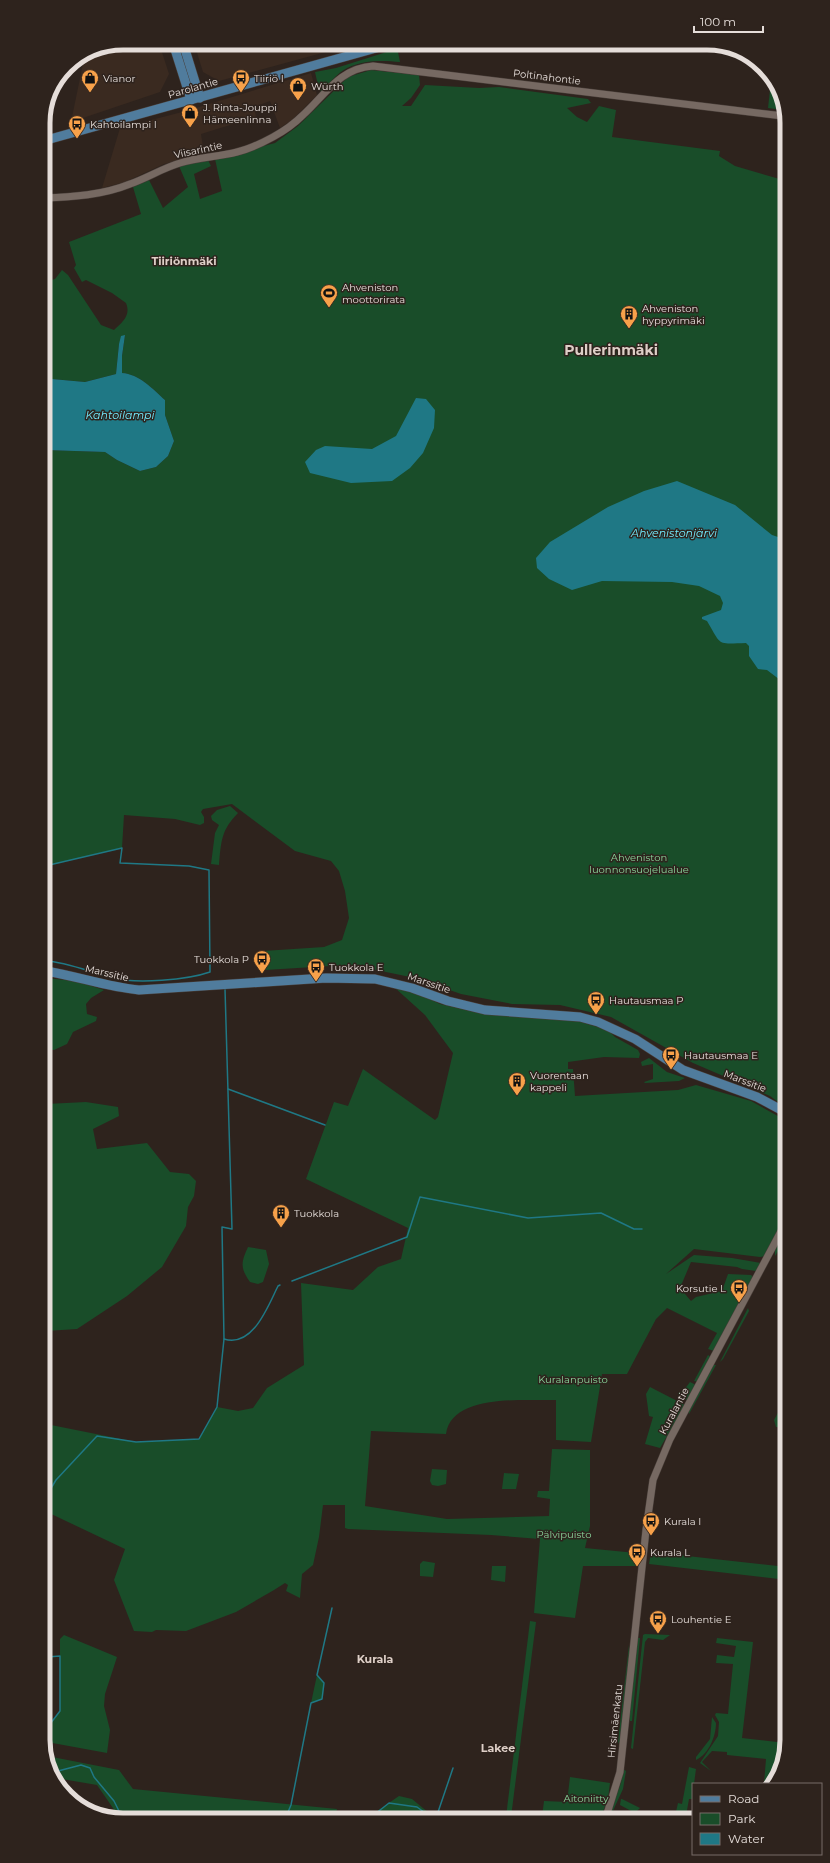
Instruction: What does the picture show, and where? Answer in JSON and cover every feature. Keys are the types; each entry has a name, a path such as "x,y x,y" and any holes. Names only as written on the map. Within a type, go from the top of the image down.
{"main road":[{"path":"176,50 195,99"},
{"path":"184,50 195,99"},
{"name":"Parolantie","path":"50,139 369,50"},
{"name":"Marssitie","path":"50,972 120,988 139,990 326,978 374,979 412,988 448,1001 485,1010 580,1017 598,1022 635,1039 683,1070 757,1097 780,1109"}],"street":[{"name":"Poltinahontie","path":"320,98 332,84 350,71 373,66 780,116"},
{"name":"Viisarintie","path":"50,198 79,196 109,191 180,163 245,150 272,138 294,124 320,98"},
{"name":"Kuralantie","path":"635,1626 651,1489 657,1468 670,1439 780,1233"},
{"name":"Hirsimäenkatu","path":"607,1813 620,1772 635,1626"}],"shaded area":[{"path":"161,50 169,74 160,92 71,122 84,61 109,51"},
{"path":"196,50 333,50 219,81 203,72"},
{"path":"311,73 317,95 292,120 280,128 270,101 254,107 256,117 201,134 204,154 164,164 125,182 102,188 120,128 186,111"}],"green space":[{"path":"393,50 398,52 400,62 373,61 353,65 340,73 321,92 319,90 315,72 336,68"},
{"name":"Ahveniston luonnonsuojelualue","path":"371,70 419,75 420,85 411,98 402,106 411,106 425,85 479,88 499,87 588,99 591,103 567,108 577,117 587,122 599,106 616,110 612,137 720,151 719,156 735,166 780,179 780,1103 770,1096 693,1063 611,1017 560,1005 512,1004 461,994 415,978 357,966 265,970 263,951 324,947 342,940 349,918 345,891 339,871 331,861 295,851 232,804 203,809 201,812 204,817 204,823 200,825 175,819 124,815 122,848 50,865 50,450 105,452 117,460 140,471 156,467 168,456 174,441 165,415 165,400 140,379 122,373 122,356 125,335 119,344 116,374 85,382 50,380 50,280 55,279 62,270 68,275 101,325 114,330 127,315 128,311 126,303 112,293 86,280 82,282 74,268 76,265 69,242 141,214 133,187 149,180 163,208 188,187 179,166 208,160 211,166 194,174 200,199 222,191 215,159 275,143 298,126 348,77"},
{"path":"770,87 779,109 768,108"},
{"path":"230,806 238,813 232,819 225,831 220,850 219,865 211,864 215,833 219,825 212,820 211,816 217,810"},
{"path":"50,978 76,981 104,990 91,998 86,1004 87,1014 97,1017 96,1021 73,1032 67,1044 54,1050 50,1050"},
{"path":"394,987 418,993 440,1004 484,1014 571,1019 608,1030 615,1037 638,1050 640,1054 639,1058 604,1057 568,1062 568,1069 573,1069 575,1096 678,1090 696,1085 751,1101 780,1117 780,1228 765,1256 760,1257 694,1249 666,1274 694,1255 732,1258 761,1263 756,1271 737,1267 691,1262 680,1288 691,1301 696,1297 722,1291 728,1274 751,1275 753,1277 714,1351 708,1349 717,1333 667,1308 656,1319 627,1374 602,1374 591,1442 556,1440 556,1400 510,1400 476,1405 462,1412 451,1421 446,1434 371,1431 365,1506 447,1519 549,1516 550,1499 537,1497 538,1491 549,1491 552,1449 590,1450 590,1526 585,1548 636,1553 636,1566 583,1566 575,1618 534,1613 540,1539 491,1535 348,1529 345,1528 345,1505 323,1505 319,1537 313,1565 302,1574 300,1598 286,1591 288,1585 285,1583 236,1612 186,1631 134,1631 114,1580 125,1549 50,1513 50,1425 136,1442 199,1439 217,1407 238,1411 253,1408 267,1388 304,1365 301,1283 353,1290 378,1267 401,1259 408,1228 306,1179 334,1102 348,1106 363,1069 435,1120 438,1117 453,1053 425,1015"},
{"path":"649,1058 667,1072 685,1078 679,1081 645,1083 644,1082 653,1079 653,1064 642,1066 641,1062"},
{"path":"86,1102 118,1107 119,1116 93,1129 97,1149 147,1143 170,1172 189,1174 196,1181 194,1196 188,1207 186,1226 162,1267 127,1296 77,1329 50,1331 50,1104"},
{"path":"780,1240 780,1248 775,1256 775,1250"},
{"path":"248,1247 266,1250 269,1264 263,1282 258,1284 250,1282 244,1273 243,1261"},
{"path":"748,1308 749,1311 720,1362"},
{"path":"708,1355 711,1357 698,1382 694,1381"},
{"path":"713,1365 716,1365 689,1414 688,1411"},
{"path":"690,1382 696,1385 687,1400 678,1397 678,1393 684,1390"},
{"path":"650,1387 685,1405 660,1448 645,1444 653,1417 649,1416 646,1394"},
{"path":"779,1411 780,1427 776,1427 774,1420"},
{"path":"432,1469 447,1470 446,1484 438,1486 432,1485 430,1481"},
{"path":"504,1473 519,1474 516,1489 502,1489"},
{"path":"651,1552 780,1566 780,1579 649,1564"},
{"path":"423,1561 435,1563 433,1577 420,1576 420,1564"},
{"path":"492,1566 506,1566 505,1582 491,1580"},
{"path":"530,1621 536,1622 512,1813 506,1813"},
{"path":"64,1635 117,1657 105,1694 104,1706 110,1730 107,1753 50,1743 50,1724 60,1711 60,1639"},
{"path":"643,1635 670,1635 663,1640 648,1638 645,1642 633,1749 631,1748"},
{"path":"637,1638 640,1638 632,1721 630,1721 629,1710"},
{"path":"717,1638 753,1642 742,1738 780,1742 779,1754 776,1763 766,1783 764,1783 766,1759 727,1755 727,1752 712,1751 702,1762 711,1771 700,1763 718,1736 719,1722 715,1715 716,1713 728,1714 733,1664 716,1663 717,1655 734,1657 736,1646 716,1643"},
{"path":"629,1645 630,1656 622,1744 619,1744 618,1741"},
{"path":"317,1675 324,1683 322,1699 311,1703"},
{"path":"712,1717 716,1723 713,1739 705,1754 696,1760 696,1757 710,1739"},
{"path":"52,1757 119,1770 133,1789 337,1809 336,1813 127,1813 115,1811 97,1785 62,1779"},
{"path":"689,1767 696,1769 694,1783 692,1783 692,1799 689,1799 687,1813 676,1813 678,1803 682,1804"},
{"path":"623,1769 626,1771 623,1789 612,1813 610,1813 621,1783"},
{"name":"Aitoniitty","path":"570,1777 610,1783 608,1798 602,1813 542,1813 544,1801 567,1802"},
{"path":"399,1796 412,1799 429,1813 374,1813"},
{"path":"621,1799 640,1808 635,1813 620,1805"}],"water":[{"name":"Kahtoilampi","path":"125,335 122,356 122,373 140,379 165,400 165,415 174,441 168,456 156,467 140,471 117,460 105,452 50,450 50,380 85,382 116,374 121,336"},
{"path":"416,398 426,399 435,410 434,428 423,453 410,468 392,481 351,483 310,473 305,462 316,450 325,446 372,449 396,436"},
{"name":"Ahvenistonjärvi","path":"677,481 735,505 772,535 780,538 780,680 767,670 758,669 749,656 749,646 746,643 729,644 721,642 718,639 707,621 702,619 702,617 721,610 723,603 720,596 699,586 672,582 602,581 572,590 549,579 537,568 536,558 550,542 608,507 644,491"}],"waterway":[{"path":"50,865 122,848 120,863 189,866 209,870 210,972 176,979 135,981 113,978 50,962"},
{"path":"224,1339 222,1227 232,1229 225,989"},
{"path":"228,1089 325,1125"},
{"path":"292,1281 407,1237 420,1197 528,1218 601,1213 634,1229 642,1229"},
{"path":"50,1490 56,1480 97,1436 136,1442 199,1439 217,1407 224,1339 234,1340 243,1337 251,1331 264,1314 278,1286 280,1285"},
{"path":"288,1813 291,1805 311,1703 322,1699 324,1683 317,1675 332,1608"},
{"path":"50,1657 60,1656 60,1711 50,1724"},
{"path":"58,1771 81,1765 90,1768 94,1777 114,1801 120,1813"},
{"path":"438,1813 453,1768"},
{"path":"376,1813 389,1803 417,1807 425,1813"}],"place":[{"name":"Vianor","path":"90,93"},
{"name":"Tiiriö I","path":"241,93"},
{"name":"Würth","path":"298,101"},
{"name":"J. Rinta-Jouppi Hämeenlinna","path":"190,128"},
{"name":"Kahtoilampi I","path":"77,139"},
{"name":"Ahveniston moottorirata","path":"329,308"},
{"name":"Ahveniston hyppyrimäki","path":"629,329"},
{"name":"Tuokkola P","path":"262,974"},
{"name":"Tuokkola E","path":"316,982"},
{"name":"Hautausmaa P","path":"596,1015"},
{"name":"Hautausmaa E","path":"671,1070"},
{"name":"Vuorentaan kappeli","path":"517,1096"},
{"name":"Tuokkola","path":"281,1228"},
{"name":"Korsutie L","path":"739,1303"},
{"name":"Kurala I","path":"651,1536"},
{"name":"Kurala L","path":"637,1567"},
{"name":"Louhentie E","path":"658,1634"}],"district":[{"name":"Tiiriönmäki","path":"184,261"},
{"name":"Pullerinmäki","path":"611,350"},
{"name":"Kurala","path":"375,1659"},
{"name":"Lakee","path":"498,1748"}],"park label":[{"name":"Kuralanpuisto","path":"573,1379"},
{"name":"Pälvipuisto","path":"564,1534"}]}
